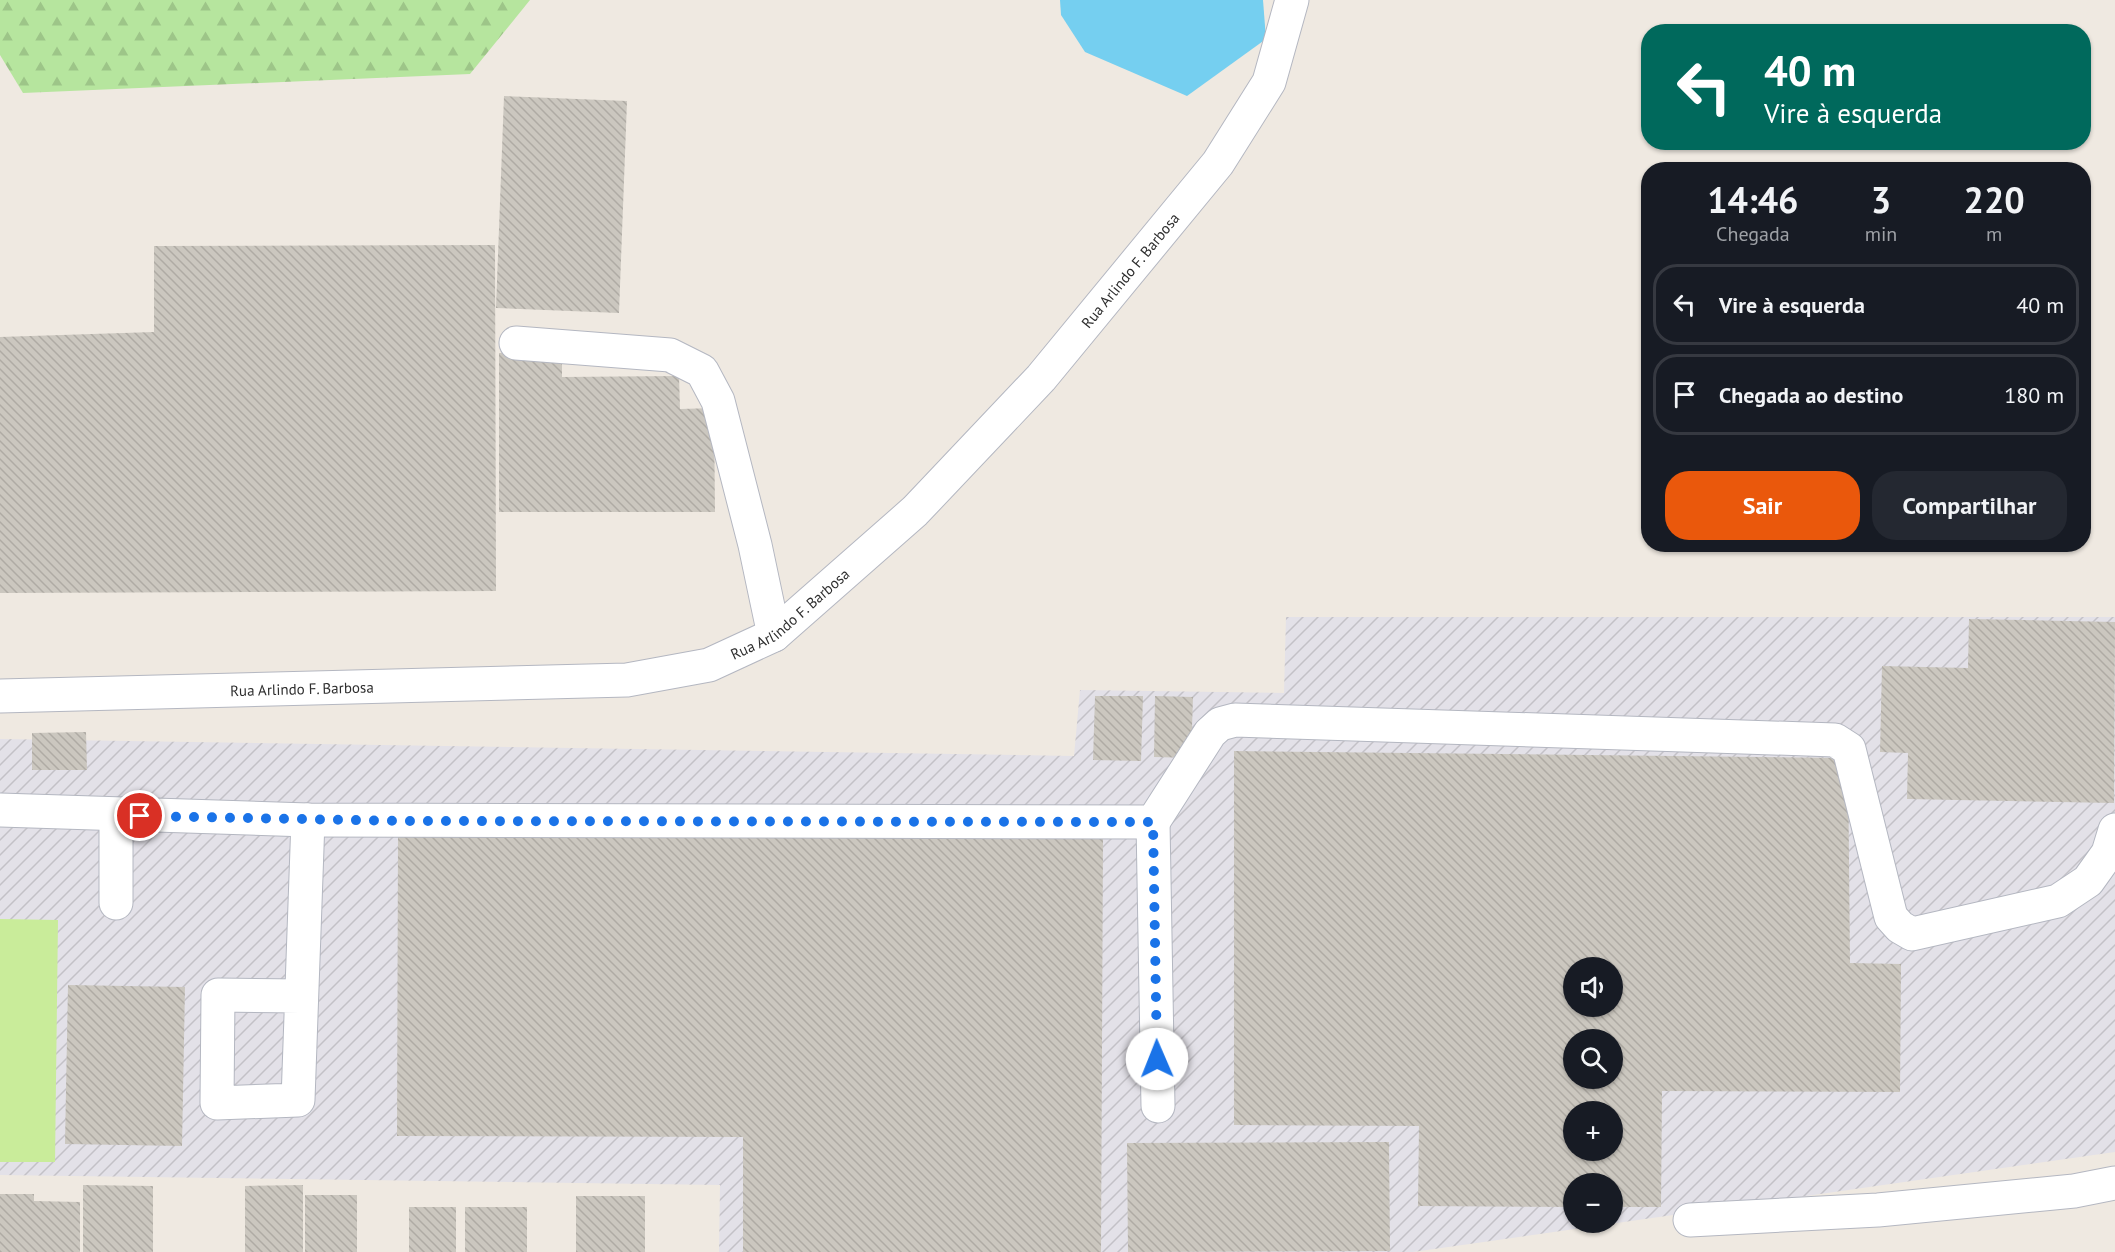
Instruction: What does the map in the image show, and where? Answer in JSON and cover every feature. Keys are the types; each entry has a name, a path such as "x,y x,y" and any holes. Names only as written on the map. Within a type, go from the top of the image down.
{"street":[{"name":"Rua Arlindo F. Barbosa","path":"0,696 627,680 709,665 774,635 915,511 1041,378 1218,163 1269,82 1292,0"},
{"path":"516,343 670,355 702,371 718,400 755,545 774,635"},
{"path":"1158,1106 1153,822 1210,733 1220,724 1235,720 1835,740 1850,749 1891,916 1900,927 1912,934 2058,901 2088,881 2108,853 2115,830"},
{"path":"0,810 308,820 1153,822"},
{"path":"116,815 116,903"},
{"path":"300,996 308,820"},
{"path":"1690,1220 1878,1210 2074,1191 2115,1183"}],"shaded area":[{"path":"1286,617 2115,617 2115,1152 1623,1222 1623,1173 1563,1173 1563,1231 1413,1252 719,1252 720,1185 0,1175 0,739 1074,756 1080,690 1284,693"}],"green space":[{"path":"0,0 530,0 470,74 23,93 0,55"},
{"path":"0,919 58,920 55,1162 0,1162"}],"water":[{"path":"1060,0 1263,0 1266,39 1187,96 1085,52 1061,15"}],"building":[{"path":"504,96 627,101 619,313 496,308"},
{"path":"495,245 496,591 0,593 0,337 154,332 154,246"},
{"path":"499,353 562,353 562,377 679,376 680,409 714,408 715,512 499,512"},
{"path":"1969,619 2115,622 2114,803 1907,799 1908,753 1880,752 1882,666 1968,668"},
{"path":"1095,696 1143,696 1141,761 1093,760"},
{"path":"1155,696 1193,697 1191,758 1154,757"},
{"path":"86,732 87,770 32,770 32,733"},
{"path":"1234,751 1848,758 1850,963 1901,964 1900,1092 1662,1091 1661,1207 1623,1207 1623,1173 1563,1173 1563,1207 1418,1206 1419,1126 1234,1125"},
{"path":"398,836 1103,839 1101,1252 743,1252 743,1137 397,1136"},
{"path":"68,985 185,987 182,1146 65,1144"},
{"path":"1389,1142 1390,1251 1128,1252 1127,1143"},
{"path":"83,1185 153,1186 153,1252 83,1252"},
{"path":"303,1185 303,1252 245,1252 245,1186"},
{"path":"0,1194 34,1194 34,1201 80,1202 80,1252 0,1252"},
{"path":"305,1195 357,1195 357,1252 305,1252"},
{"path":"576,1196 645,1196 645,1252 576,1252"},
{"path":"409,1207 456,1207 456,1252 409,1252"},
{"path":"465,1207 527,1207 527,1252 465,1252"}],"route":[{"path":"140,816 403,821 1153,822 1157,1059"}]}
